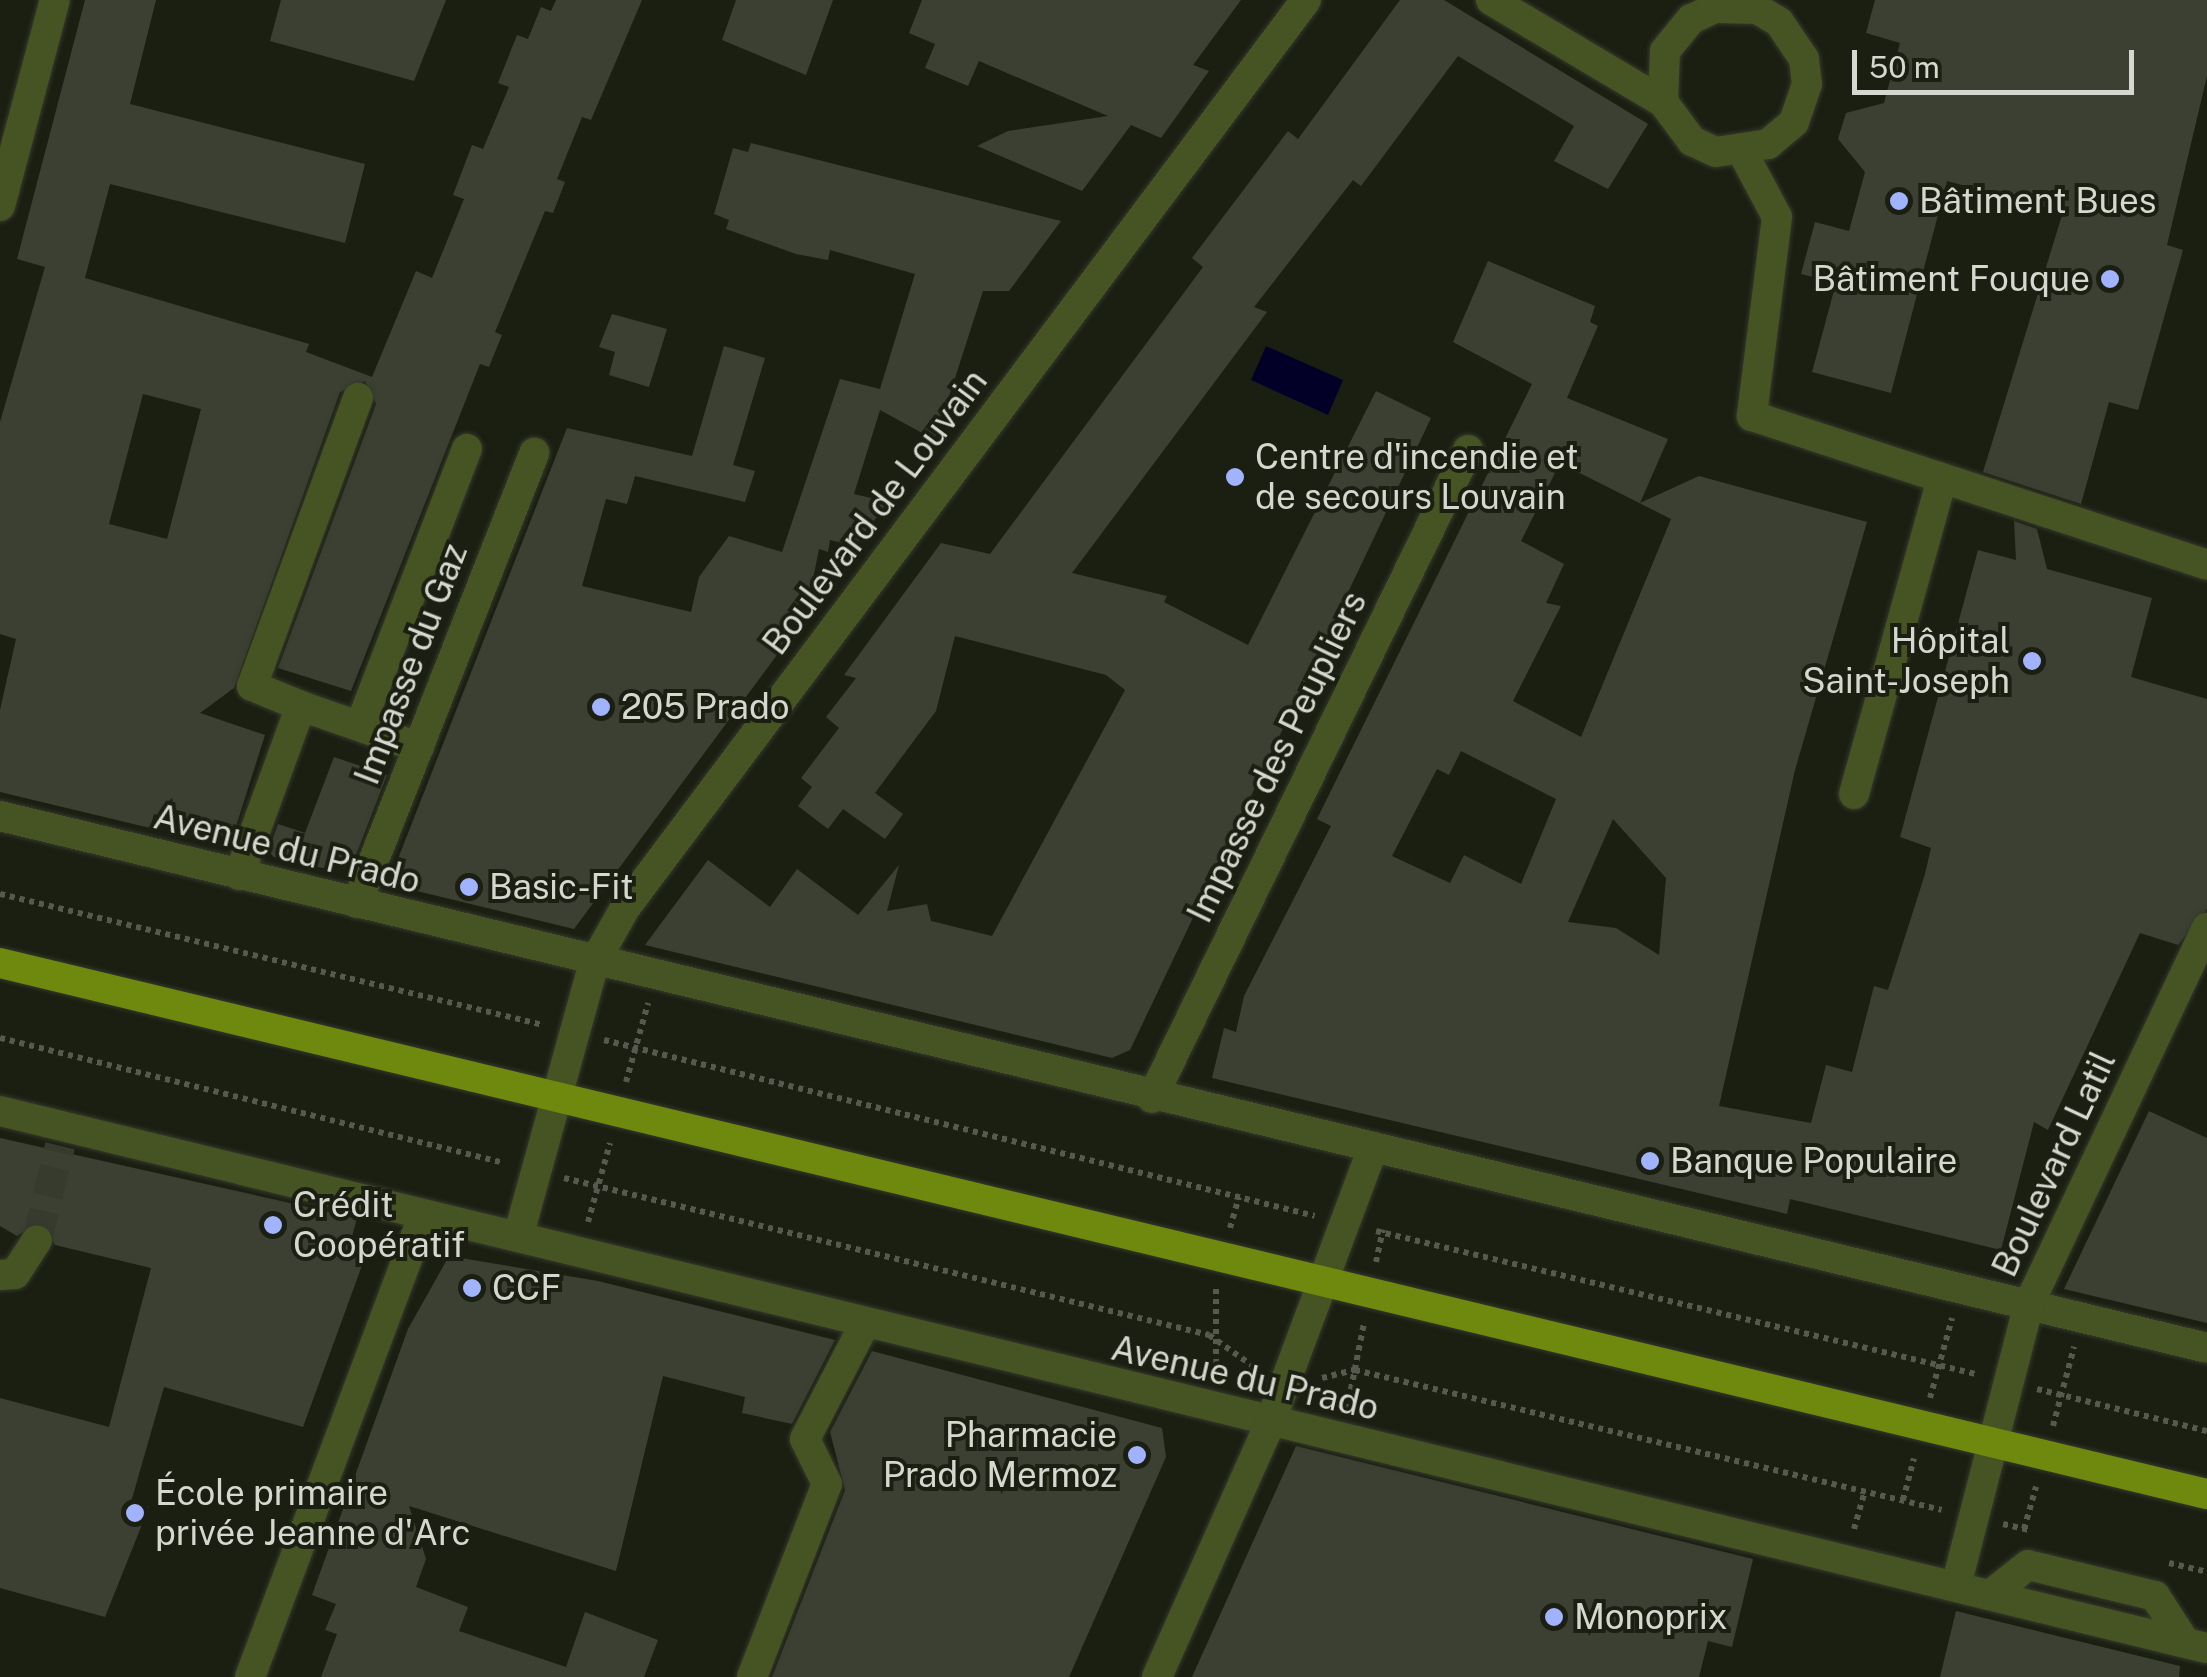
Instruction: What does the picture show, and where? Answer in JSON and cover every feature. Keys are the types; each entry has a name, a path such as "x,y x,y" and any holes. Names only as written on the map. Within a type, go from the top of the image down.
{"main road":[{"path":"0,963 1220,1260 2207,1494"}],"street":[{"path":"0,206 56,0"},
{"name":"Boulevard de Louvain","path":"557,1097 594,963 625,908 1306,0"},
{"path":"1492,0 1663,102 1692,141 1744,152 1794,122 1807,84 1793,36 1760,4 1715,8 1673,36 1659,77 1663,102"},
{"path":"1744,152 1777,217 1752,416 1941,482 2207,565"},
{"path":"358,398 252,686 418,747"},
{"path":"360,726 467,449"},
{"name":"Impasse des Peupliers","path":"1152,1098 1468,450"},
{"name":"Impasse du Gaz","path":"357,903 534,453"},
{"path":"1854,794 1941,482"},
{"path":"240,875 301,706"},
{"name":"Avenue du Prado","path":"0,816 1152,1098 1372,1147 2207,1348"},
{"name":"Boulevard Latil","path":"1990,1440 2029,1304 2207,928"},
{"path":"518,1236 557,1097"},
{"name":"Avenue du Prado","path":"0,1111 62,1136 518,1236 864,1325 2196,1645"},
{"path":"1157,1677 1270,1423 1372,1147"},
{"path":"250,1677 424,1216"},
{"path":"0,1275 15,1274 37,1240"},
{"path":"752,1677 827,1484 806,1440 864,1325"},
{"path":"1956,1586 1990,1440"}],"path":[{"path":"0,894 2207,1431"},
{"path":"0,1038 1209,1335 1282,1388 1355,1370 2043,1533"},
{"path":"1222,1412 1209,1335 1220,1260 1239,1197"},
{"path":"2152,1559 2207,1572"}],"water":[{"path":"1266,346 1343,380 1328,415 1251,380"}],"building":[{"path":"85,0 156,0 130,104 365,164 345,243 110,184 85,278 309,344 306,352 372,377 416,271 432,278 464,199 453,195 472,145 483,149 509,87 498,83 517,35 528,39 541,7 551,11 556,0 642,0 591,120 582,117 557,179 565,182 553,213 545,211 495,332 502,335 489,367 480,364 351,691 278,668 376,404 365,381 340,392 234,688 200,713 265,735 232,839 154,814 150,828 0,792 0,710 16,639 0,634 0,422 45,267 17,259","holes":["143,394 201,409 167,539 109,524"]},
{"path":"281,0 446,0 414,81 270,41"},
{"path":"736,0 833,0 806,75 722,40"},
{"path":"922,0 1241,0 1193,65 1209,71 1161,138 1131,125 1082,191 977,146 1008,131 1108,116 979,61 968,86 925,68 935,44 909,33"},
{"path":"1400,0 1444,0 1648,124 1608,189 1554,161 1574,126 1458,56 1361,186 1353,180 1254,307 1267,312 1072,573 1167,596 1164,602 1248,645 1376,391 1431,418 1130,1050 1112,1058 645,945 708,860 770,907 797,869 858,915 899,865 887,911 927,904 931,921 992,936 1125,690 1106,675 955,636 936,711 875,793 903,814 885,839 843,809 828,829 798,806 812,787 801,778 839,728 826,717 856,678 844,675 941,543 990,554 1203,267 1192,258 1288,131 1298,139"},
{"path":"1875,0 2207,0 2207,76 2167,245 2183,250 2138,410 2109,402 2081,504 1983,472 2063,212 1947,181 1891,393 1812,372 1836,283 1801,274 1815,222 1849,231 1865,172 1838,139 1846,113 1884,103 1900,43 1866,33"},
{"path":"751,143 1061,221 1009,291 983,291 935,440 880,410 854,494 888,502 855,546 830,540 828,552 819,549 811,589 778,633 791,636 574,929 388,884 567,428 692,456 724,346 765,358 733,465 755,471 745,502 635,476 627,504 606,499 582,586 691,612 699,577 729,536 782,552 840,379 880,389 915,274 830,250 828,260 796,254 726,229 729,220 714,214 733,148 748,152"},
{"path":"1488,261 1595,306 1590,322 1598,326 1567,398 1668,439 1640,503 1699,476 1867,522 1795,770 1719,1106 1811,1123 1826,1065 1852,1072 1874,986 1888,990 1925,874 1931,848 1900,837 1978,550 2016,560 2014,521 2037,529 2047,569 2152,598 2131,677 2207,699 2207,909 2178,945 2140,933 2048,1130 2034,1122 2001,1250 1790,1199 1787,1214 1212,1078 1224,1028 1236,1032 1244,996 1331,826 1317,819 1532,384 1453,342","holes":["1560,463 1671,519 1581,737 1513,701 1561,606 1546,603 1564,564 1521,541","1461,751 1556,799 1521,884 1464,855 1450,883 1392,856 1437,769 1449,775","1613,819 1666,878 1659,955 1616,928 1568,922"]},
{"path":"612,314 667,329 649,387 609,375 615,352 599,347"},
{"path":"334,757 387,775 356,855 327,869 274,857 268,851 278,824 305,833"},
{"path":"2149,1111 2207,1138 2207,1323 2064,1289"},
{"path":"0,1138 357,1218 350,1244 368,1249 303,1427 164,1387 131,1502 149,1507 105,1617 0,1588 0,1398 109,1427 151,1268 55,1245 39,1221 17,1236 0,1226"},
{"path":"449,1256 598,1281 835,1340 792,1424 742,1413 745,1397 663,1376 616,1571 409,1506 426,1559 416,1587 468,1607 459,1631 566,1667 585,1612 658,1640 644,1677 321,1677 337,1634 325,1630 336,1604 312,1595 408,1329"},
{"path":"872,1351 1162,1428 1166,1457 1069,1677 772,1677 845,1490 830,1432"},
{"path":"1296,1446 1753,1559 1732,1647 1708,1641 1699,1677 1192,1677"},
{"path":"1956,1611 2180,1666 2179,1677 1940,1677"}],"tunnel":[{"path":"37,1240 60,1146"}],"place":[{"name":"Bâtiment Bues","path":"1899,201"},
{"name":"Bâtiment Fouque","path":"2110,279"},
{"name":"Centre d'incendie et de secours Louvain","path":"1235,477"},
{"name":"Hôpital Saint-Joseph","path":"2032,661"},
{"name":"205 Prado","path":"601,707"},
{"name":"Basic-Fit","path":"469,887"},
{"name":"Banque Populaire","path":"1650,1161"},
{"name":"Crédit Coopératif","path":"273,1225"},
{"name":"CCF","path":"472,1288"},
{"name":"Pharmacie Prado Mermoz","path":"1137,1455"},
{"name":"École primaire privée Jeanne d'Arc","path":"135,1513"},
{"name":"Monoprix","path":"1554,1617"}]}
